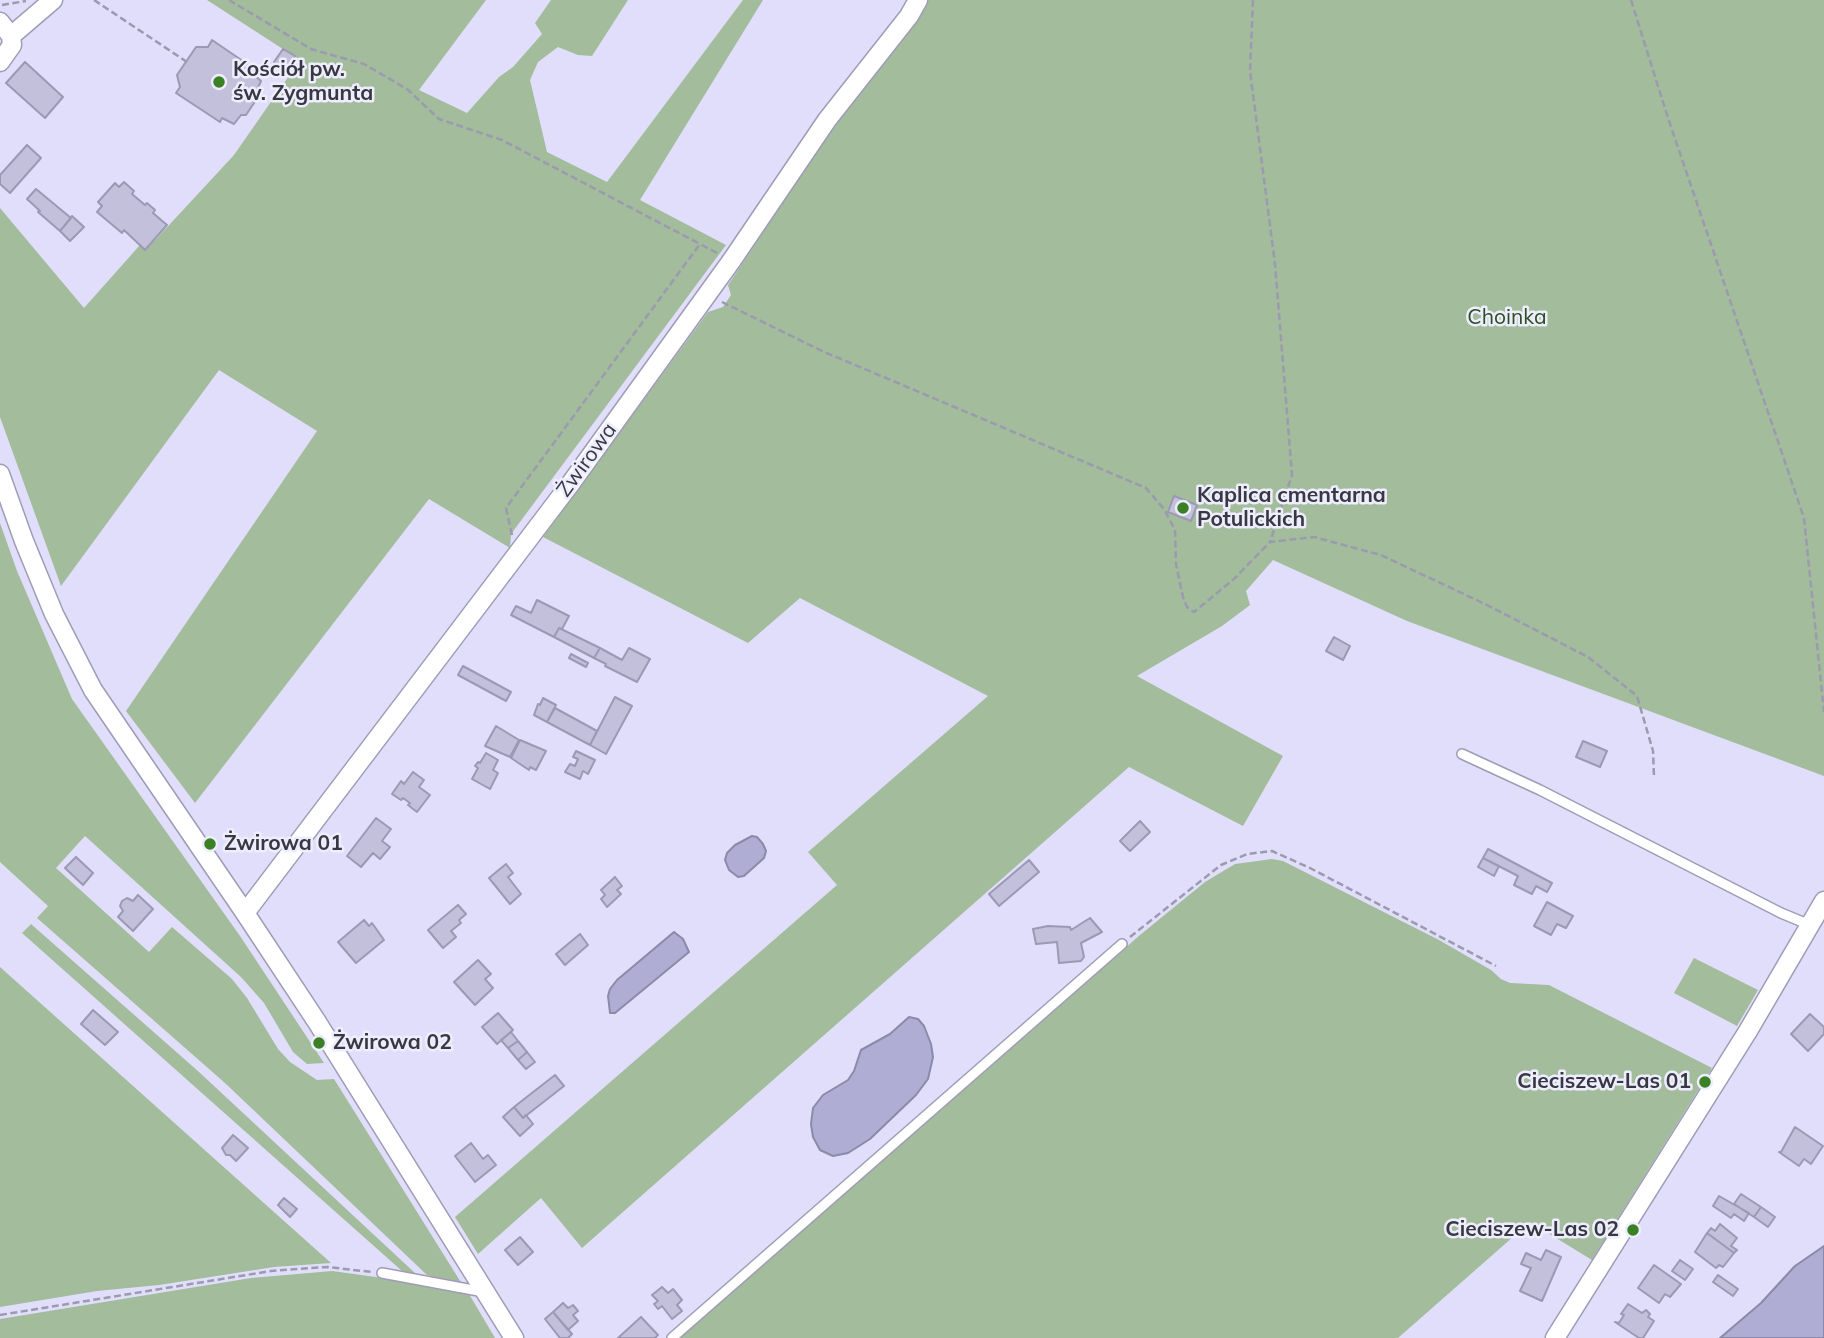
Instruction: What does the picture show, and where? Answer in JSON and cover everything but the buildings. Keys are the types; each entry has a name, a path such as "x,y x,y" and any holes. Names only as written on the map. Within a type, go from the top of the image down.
{"street":[{"path":"0,62 12,45 6,29 23,28 53,0"},
{"name":"Żwirowa","path":"245,913 516,555 732,260 827,120 909,16 918,0"},
{"path":"0,474 54,614 93,690 324,1033 514,1338"},
{"path":"1556,1338 1748,1031 1824,901"}],"lane":[{"path":"1462,754 1810,925"},
{"path":"672,1338 1122,944"},
{"path":"382,1273 485,1292"}],"path":[{"path":"94,0 187,62"},
{"path":"229,0 311,49 364,64 407,89 439,119 502,140 732,260"},
{"path":"707,294 822,351 1146,488 1164,509 1175,530 1176,564 1183,597 1187,607 1194,612 1234,579 1270,542 1292,475 1275,264 1250,71 1253,0"},
{"path":"1631,0 1668,118 1804,518 1824,712"},
{"path":"0,6 21,1 32,2"},
{"path":"516,555 506,508 700,244"},
{"path":"1270,542 1314,537 1381,555 1588,657 1637,696 1653,751 1654,777"},
{"path":"1122,944 1221,865 1247,854 1272,851 1310,868 1496,966"},
{"path":"0,1315 271,1272 327,1267 382,1273"}],"green space":[{"path":"207,0 486,0 419,90 467,113 542,34 535,23 551,0 628,0 592,56 578,55 558,47 538,62 530,80 547,152 607,182 743,0 763,0 640,200 726,245 511,534 510,548 429,499 195,803 126,711 317,431 219,370 61,586 0,417 0,208 84,308 140,245 146,250 234,155 300,60"},
{"name":"Choinka","path":"927,0 1824,0 1824,776 1407,621 1273,560 1246,591 1250,605 1222,626 1137,676 1283,756 1243,826 1129,767 582,1248 541,1198 478,1254 455,1217 837,885 808,852 988,696 800,598 748,643 543,537 708,312 723,307 731,295 728,285 818,150"},
{"path":"0,523 17,571 72,699 240,936 324,1063 307,1064 293,1052 264,1003 241,977 85,836 56,868 149,952 172,927 232,979 247,998 278,1049 290,1062 317,1080 334,1079 462,1284 427,1275 225,1083 37,918 48,906 0,862"},
{"path":"1272,859 1283,861 1439,940 1491,970 1501,979 1510,983 1549,985 1712,1068 1592,1260 1530,1222 1398,1338 679,1338 1140,935 1205,882 1235,864"},
{"path":"31,924 199,1072 416,1274 402,1271 22,933"},
{"path":"1694,958 1758,990 1737,1026 1674,993"},
{"path":"0,967 331,1263 274,1267 0,1307"},
{"path":"332,1271 412,1282 469,1294 495,1338 0,1338 0,1319 251,1278"}],"water":[{"path":"752,836 757,837 763,844 766,851 764,858 744,876 738,877 729,870 725,860 727,853 735,845"},
{"path":"674,932 683,939 689,952 615,1013 610,1013 608,996 617,980"},
{"path":"909,1017 918,1019 924,1026 931,1044 933,1057 928,1079 916,1095 870,1139 848,1153 833,1156 820,1150 813,1137 813,1108 823,1095 848,1080 861,1050 890,1034"},
{"path":"1824,1246 1824,1338 1720,1338 1761,1303 1795,1266"}],"place":[{"name":"Kościół pw. św. Zygmunta","path":"219,82"},
{"name":"Kaplica cmentarna Potulickich","path":"1183,508"},
{"name":"Żwirowa 01","path":"210,844"},
{"name":"Żwirowa 02","path":"319,1043"},
{"name":"Cieciszew-Las 01","path":"1705,1082"},
{"name":"Cieciszew-Las 02","path":"1633,1230"}]}
